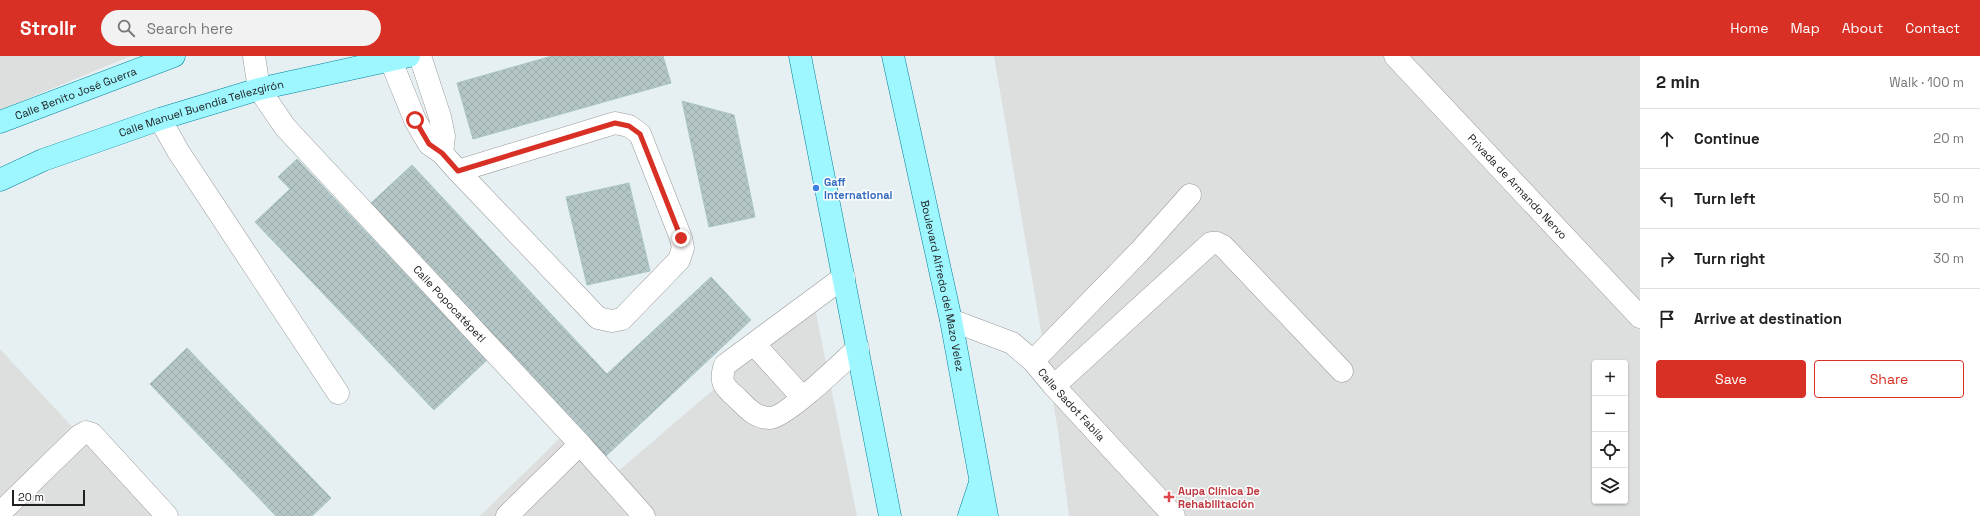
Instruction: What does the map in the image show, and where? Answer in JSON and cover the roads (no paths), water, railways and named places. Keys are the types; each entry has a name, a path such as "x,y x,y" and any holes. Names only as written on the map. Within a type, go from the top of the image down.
{"main road":[{"name":"Calle Benito José Guerra","path":"0,122 174,56"},
{"path":"800,56 890,516"},
{"name":"Boulevard Alfredo del Mazo Velez","path":"893,56 952,320 987,516"},
{"name":"Calle Manuel Buendía Tellezgirón","path":"0,180 44,160 160,119 259,89 400,59"},
{"path":"969,516 981,482"}],"street":[{"path":"254,56 259,89"},
{"path":"420,56 440,117 444,136 442,153"},
{"name":"Privada de Armando Nervo","path":"1395,56 1640,317"},
{"path":"400,59 415,120 429,144 442,153 458,171 598,318 612,321 622,319 679,260 683,248 681,238 640,134 629,126 615,123 458,171"},
{"name":"Calle Popocatépetl","path":"259,89 285,127 580,444 644,516"},
{"path":"160,119 178,151 338,393"},
{"path":"1033,361 1139,252 1190,195"},
{"path":"1054,386 1211,243 1217,243 1223,246 1342,371"},
{"path":"844,277 725,365 721,375 724,388 756,415 771,418 786,412 858,348"},
{"name":"Calle Sadot Fabila","path":"952,320 1012,343 1033,361 1054,386 1174,516"},
{"path":"754,344 802,397"},
{"path":"0,513 79,436 86,432 92,434 167,516"},
{"path":"507,516 580,444"}],"place":[{"name":"Gaff International","path":"816,188"},
{"name":"Aupa Clínica De Rehabilitación","path":"1169,497"}]}
